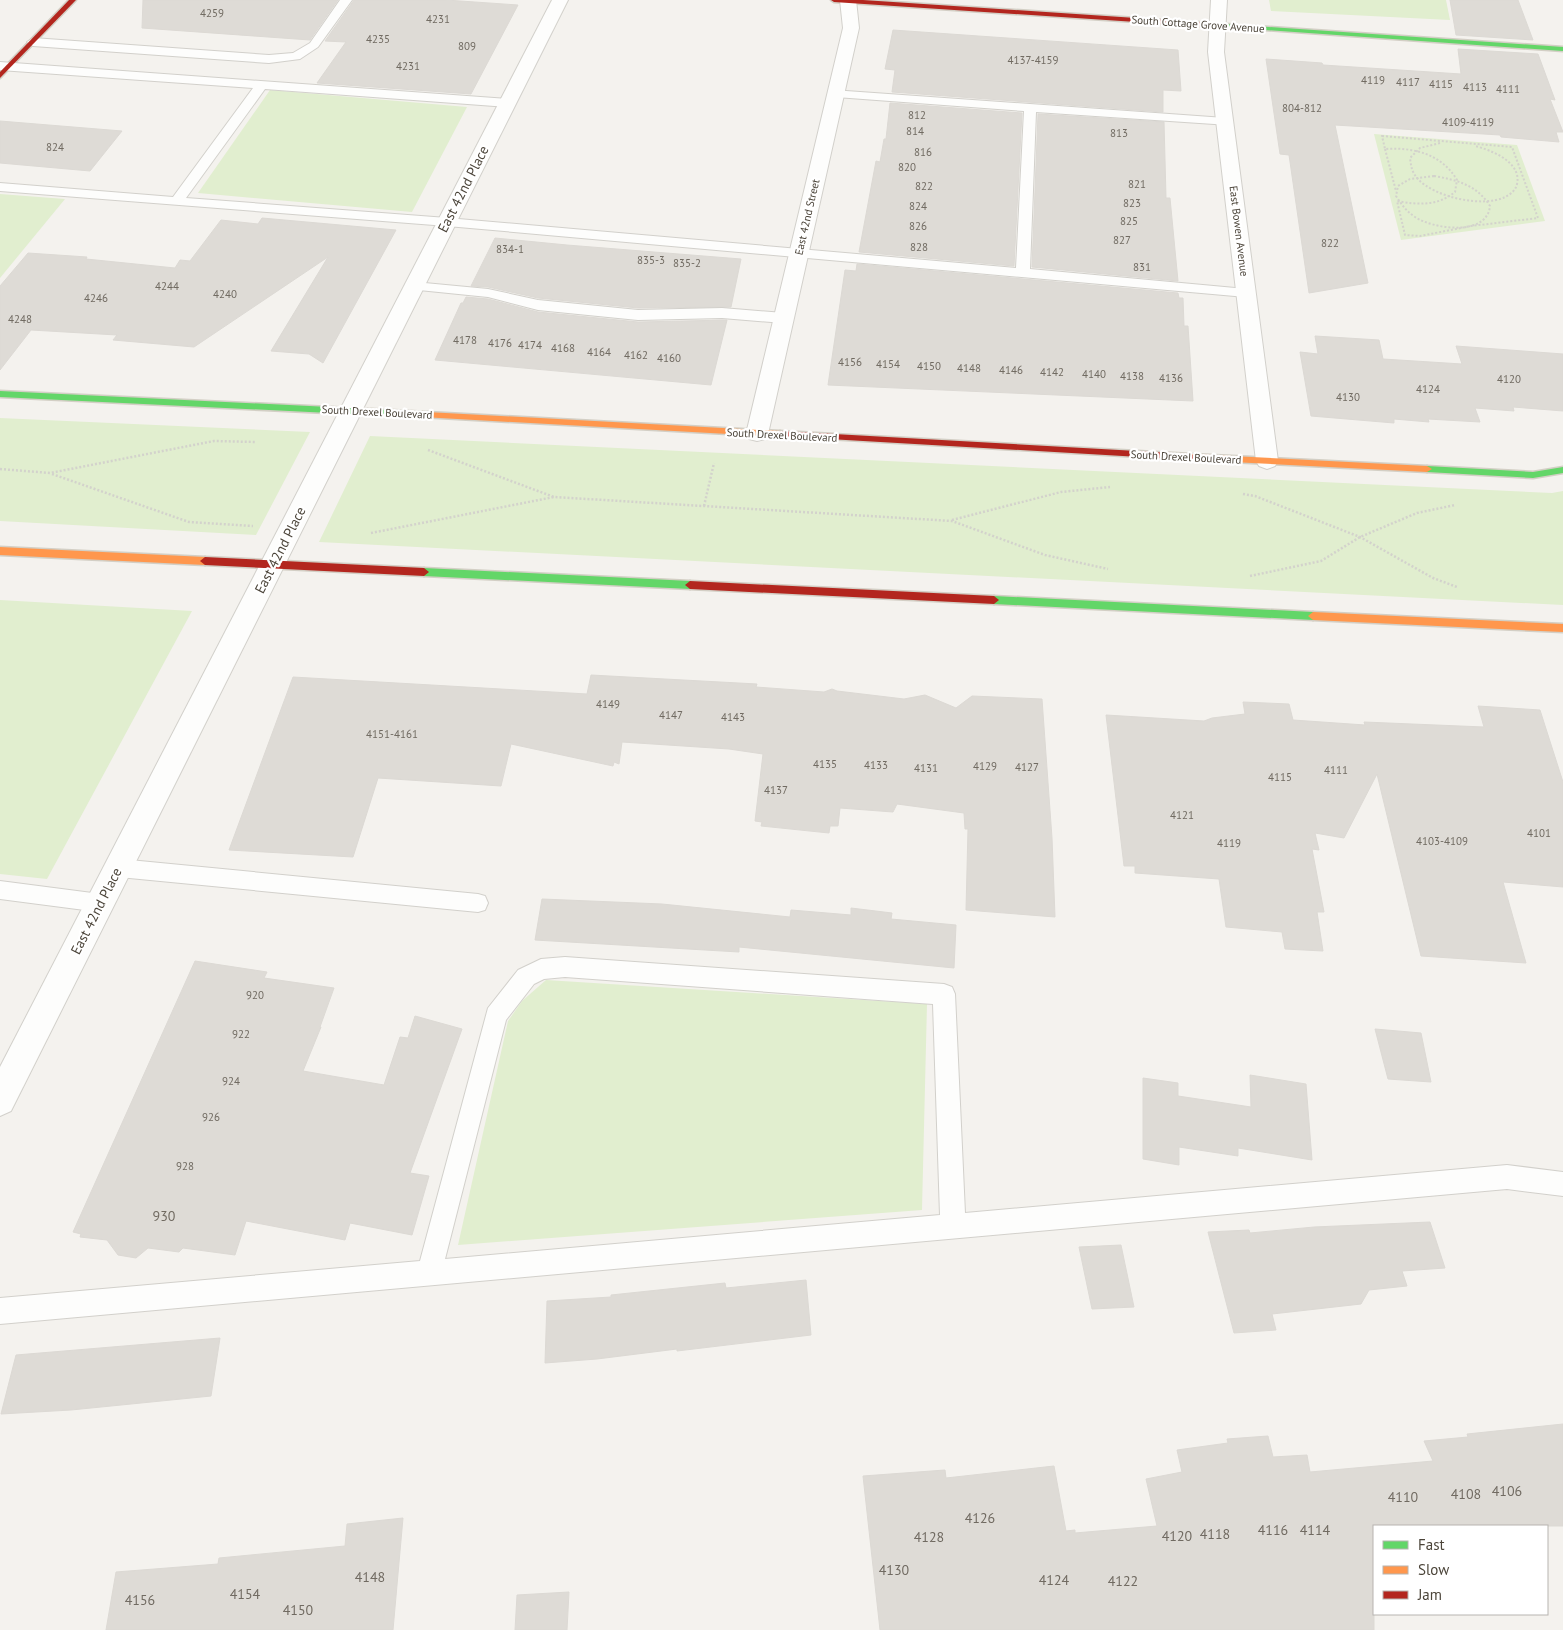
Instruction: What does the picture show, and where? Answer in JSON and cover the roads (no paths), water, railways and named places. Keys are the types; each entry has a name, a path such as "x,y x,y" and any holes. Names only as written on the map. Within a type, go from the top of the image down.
{"street":[{"path":"3,70 73,0"},
{"name":"East 42nd Place","path":"0,1100 560,0"},
{"name":"South Cottage Grove Avenue","path":"843,0 1563,48"},
{"name":"East 42nd Street","path":"757,434 851,28 843,0"},
{"name":"East Bowen Avenue","path":"1219,0 1216,52 1267,461"},
{"name":"South Drexel Boulevard","path":"0,394 351,411 1533,475 1563,470"},
{"path":"0,551 272,566 1563,628"}],"lane":[{"path":"33,42 269,59 296,56 314,45 346,0"},
{"path":"3,70 262,84 508,103"},
{"path":"177,200 262,84"},
{"path":"836,93 1225,122"},
{"path":"1023,273 1030,107"},
{"path":"0,187 447,222 1246,293"},
{"path":"414,286 488,293 538,305 638,315 722,313 784,318"},
{"path":"119,868 478,903"},
{"path":"0,890 100,903"},
{"path":"428,1273 496,1015 526,977 542,968 575,968 944,994 953,1226"},
{"path":"0,1311 1507,1177 1563,1184"}]}
